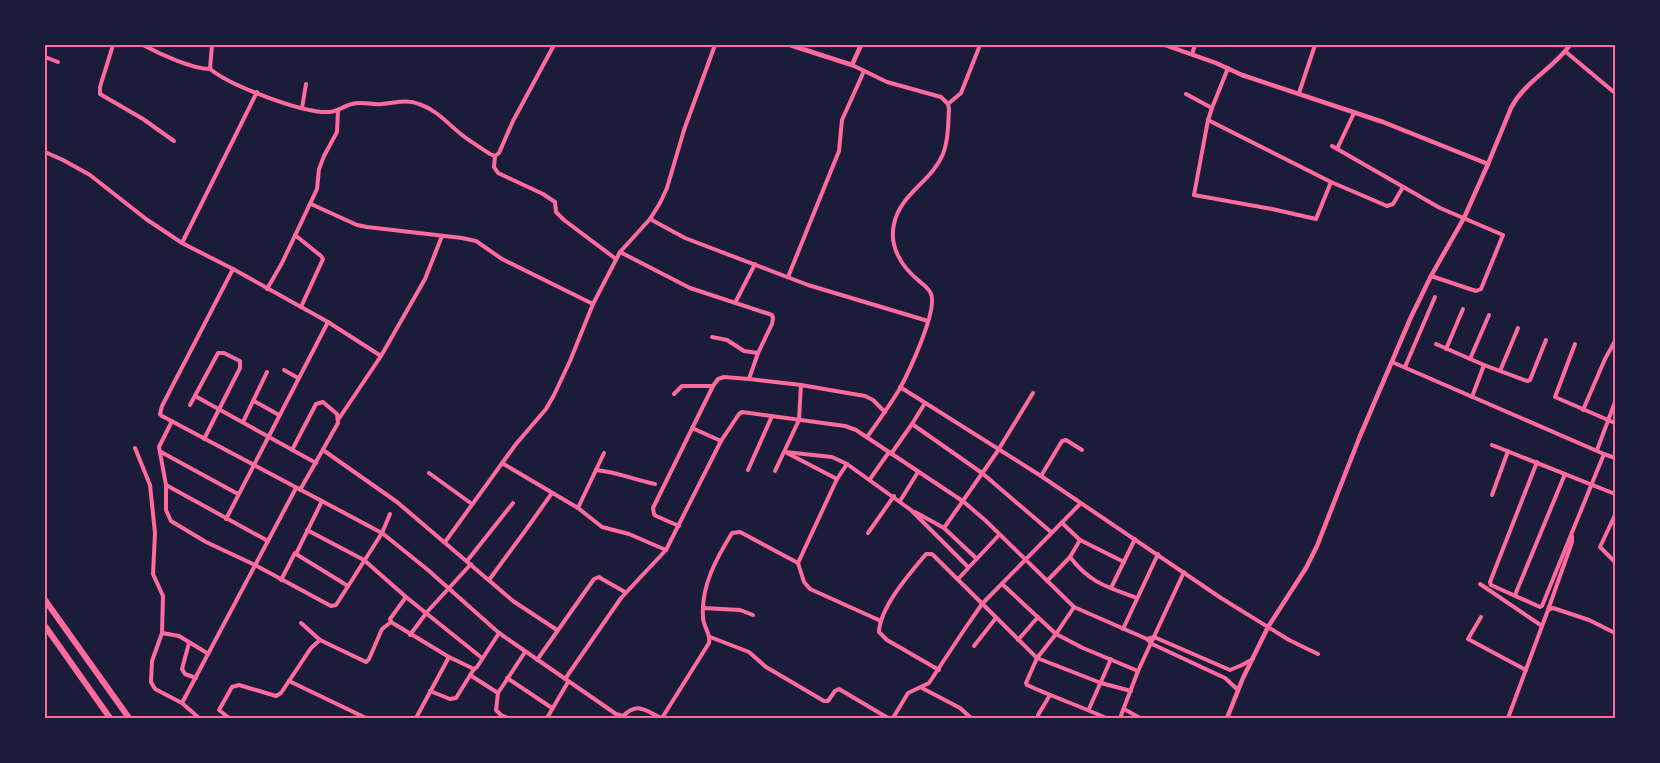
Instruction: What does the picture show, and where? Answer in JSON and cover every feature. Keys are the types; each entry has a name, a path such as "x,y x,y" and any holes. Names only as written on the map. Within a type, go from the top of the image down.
{"highway":[{"path":"45,600 129,718"},
{"path":"45,626 110,718"}],"street":[{"path":"113,45 100,87 100,94 143,119 174,141"},
{"path":"143,45 200,69 210,69 257,92 302,108 325,112 338,110 353,103 381,104 408,101 419,104 442,117 463,137 495,156"},
{"path":"210,69 212,45"},
{"path":"554,45 513,121 499,153 495,156 494,167 498,173 518,181 549,198 554,202 556,212 564,220 616,259"},
{"path":"445,542 502,463 546,409 570,361 593,304 616,259 650,219 660,203 667,188 684,130 715,45"},
{"path":"790,45 852,65 896,85 941,97 948,104 949,109 944,152 937,165 904,201 895,218 893,230 894,244 900,261 931,294 932,303 928,320 916,354 900,387 868,437"},
{"path":"852,65 861,45"},
{"path":"948,104 961,93 980,45"},
{"path":"1165,45 1242,75 1383,122 1488,164"},
{"path":"1192,54 1195,45"},
{"path":"1299,93 1315,45"},
{"path":"1227,718 1268,627 1306,568 1317,546 1353,453 1411,317 1431,276 1464,218 1515,99 1531,81 1566,52 1570,45"},
{"path":"1566,52 1615,92"},
{"path":"45,57 58,62"},
{"path":"1228,68 1208,120 1194,195 1316,219 1331,182"},
{"path":"788,277 839,151 844,114 864,71"},
{"path":"302,108 306,84"},
{"path":"182,243 257,92"},
{"path":"1186,94 1212,108"},
{"path":"267,289 311,204 317,188 319,169 337,132 338,110"},
{"path":"1337,149 1354,113"},
{"path":"1208,120 1331,182 1387,206 1393,204 1403,187"},
{"path":"1332,146 1440,208 1503,235 1481,290 1476,291 1431,276"},
{"path":"45,152 90,175 146,219 182,243 233,268 328,322 380,356"},
{"path":"311,204 367,227 476,241 502,259 593,304"},
{"path":"650,219 685,238 788,277 848,298 928,320"},
{"path":"295,235 323,259 301,308"},
{"path":"182,703 268,541 298,489 316,463 338,420 380,356 425,279 442,236"},
{"path":"620,252 690,288 770,314 773,317 772,324 758,353 749,379"},
{"path":"735,303 755,264"},
{"path":"233,268 160,411 162,416 382,533 423,565 499,633 618,715 622,716 630,709 637,708 661,718 707,648 710,637 702,620 710,573 732,533 740,532 798,563"},
{"path":"1405,367 1435,297"},
{"path":"1446,349 1463,309"},
{"path":"1470,359 1489,314"},
{"path":"226,519 328,322"},
{"path":"1500,371 1518,328"},
{"path":"712,337 727,340 744,351 758,353"},
{"path":"1436,344 1484,365 1529,381 1546,340"},
{"path":"1584,410 1605,359 1615,341"},
{"path":"1575,344 1555,395 1557,399 1615,423"},
{"path":"190,405 218,353 224,353 241,362 240,368 204,439"},
{"path":"1392,362 1615,458"},
{"path":"1472,397 1484,365"},
{"path":"284,370 298,378"},
{"path":"243,422 267,372"},
{"path":"679,526 656,516 654,508 692,428 718,379 724,377 801,385 865,396 873,400 885,412"},
{"path":"775,471 800,420 801,385"},
{"path":"674,394 682,386 713,386"},
{"path":"900,387 1041,476 1080,504 1268,627 1318,654"},
{"path":"944,528 964,502 1033,393"},
{"path":"196,396 316,463"},
{"path":"254,401 279,414"},
{"path":"292,450 318,402 323,402 336,414 338,420"},
{"path":"1597,450 1615,402"},
{"path":"870,479 912,424 925,403"},
{"path":"547,718 567,680 626,592 666,550 721,441 742,412 851,428 868,437 964,502 1074,607 1148,639 1152,644 1225,678 1238,690"},
{"path":"748,470 772,416"},
{"path":"172,421 159,445 166,485 166,510 171,521 206,542 334,606 382,533 390,514"},
{"path":"912,424 982,473 1051,532"},
{"path":"692,428 721,441"},
{"path":"1041,476 1062,441 1066,440 1082,450"},
{"path":"1492,445 1615,494"},
{"path":"135,448 150,484 155,540 153,574 163,596 162,633 152,660 151,682 155,689 182,703 199,718"},
{"path":"323,450 397,502 520,606 557,630"},
{"path":"1492,495 1508,451"},
{"path":"161,452 238,494"},
{"path":"785,452 832,458 847,464 911,510 968,567"},
{"path":"785,452 837,479"},
{"path":"578,508 604,453"},
{"path":"1537,462 1490,579 1491,585 1540,607 1604,454"},
{"path":"502,463 578,508 602,527 629,534 666,550"},
{"path":"847,464 837,479 798,563 804,582 810,589 881,621"},
{"path":"596,470 612,471 639,481 655,484"},
{"path":"900,501 918,472"},
{"path":"429,473 472,504"},
{"path":"1515,595 1565,474"},
{"path":"166,485 268,541"},
{"path":"488,580 526,531 552,493"},
{"path":"868,533 894,496"},
{"path":"281,580 322,501"},
{"path":"410,635 427,612 449,589 514,503"},
{"path":"893,718 908,693 914,689 922,688 929,683 982,604 1080,504"},
{"path":"911,510 944,528 976,559"},
{"path":"1615,515 1600,547 1615,562"},
{"path":"1062,523 1080,540 1124,562"},
{"path":"307,530 364,560 406,597 482,658"},
{"path":"1508,718 1572,542 1572,533"},
{"path":"958,578 999,535"},
{"path":"1110,588 1135,539"},
{"path":"1047,581 1070,557 1080,540"},
{"path":"296,553 348,586"},
{"path":"939,670 882,637 879,632 881,621 904,581 926,554 932,554 958,578 1037,658 1100,683 1131,691"},
{"path":"1123,629 1158,554"},
{"path":"1070,557 1090,578 1137,598"},
{"path":"1120,718 1138,671 1184,572"},
{"path":"537,660 596,578 602,579 626,592"},
{"path":"1002,584 1056,634 1083,648 1138,671"},
{"path":"1480,584 1542,626"},
{"path":"300,623 320,640 366,662 382,629 391,622 390,619 406,597"},
{"path":"1074,607 1037,658 1026,683 1027,686 1089,709 1106,718"},
{"path":"703,608 742,611 753,615"},
{"path":"1548,610 1554,608 1589,620 1615,633"},
{"path":"1018,640 1038,617"},
{"path":"1481,617 1468,639 1526,670"},
{"path":"974,646 996,618"},
{"path":"391,622 410,635 474,669"},
{"path":"162,633 179,636 207,654"},
{"path":"430,692 453,699 456,698 499,633"},
{"path":"710,637 744,649 771,671 824,701 828,701 835,691 839,689 888,718"},
{"path":"1148,639 1154,637 1228,669 1242,666 1254,659"},
{"path":"229,718 219,710 234,686 239,685 276,696 289,681 311,648 320,640"},
{"path":"189,643 182,669 185,674 196,678"},
{"path":"508,718 496,710 498,693 525,652"},
{"path":"416,718 449,657"},
{"path":"1089,709 1111,659"},
{"path":"1225,678 1228,669"},
{"path":"470,675 498,693"},
{"path":"507,678 552,708"},
{"path":"289,681 366,718"},
{"path":"922,688 960,708 971,718"},
{"path":"1038,718 1050,696"},
{"path":"1124,709 1140,718"}]}
